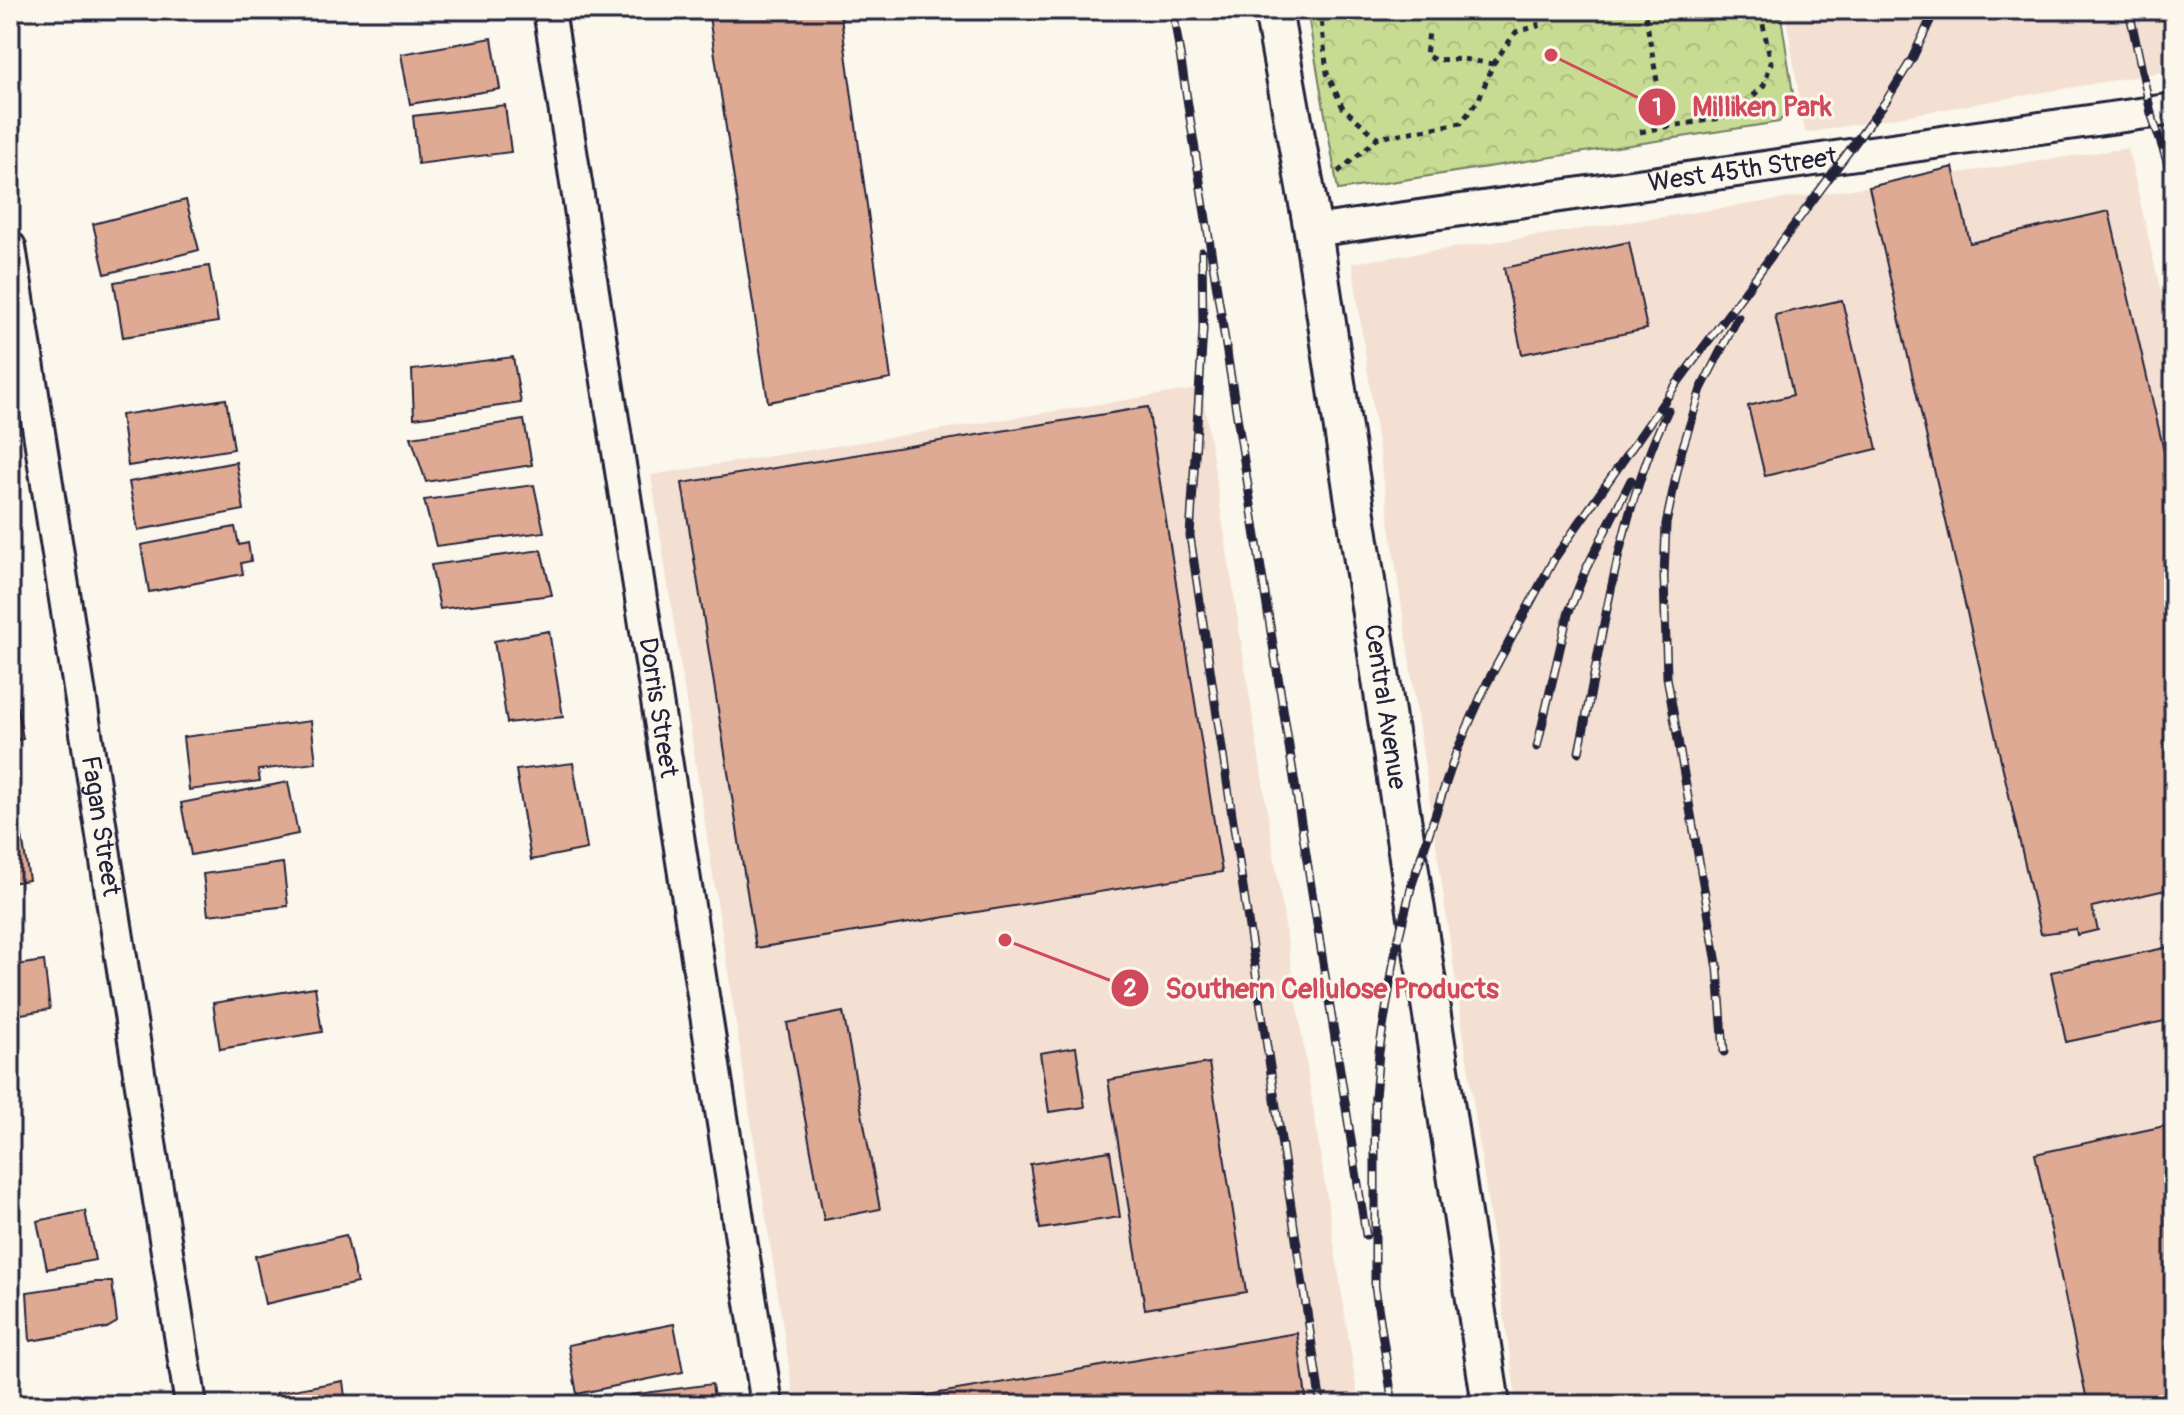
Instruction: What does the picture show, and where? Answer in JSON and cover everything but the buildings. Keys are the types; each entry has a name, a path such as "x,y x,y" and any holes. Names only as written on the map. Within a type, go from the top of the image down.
{"street":[{"name":"Dorris Street","path":"549,10 767,1405"},
{"name":"Central Avenue","path":"1273,10 1310,214 1491,1405"},
{"name":"West 45th Street","path":"1310,214 2174,109"},
{"name":"Fagan Street","path":"10,247 191,1405"}],"path":[{"path":"1320,10 1327,73 1343,108 1378,138"},
{"path":"1310,214 1378,138 1461,123 1479,99 1493,64 1516,32 1538,26 1537,10"},
{"path":"1641,10 1646,18 1665,127"},
{"path":"1640,132 1721,118 1745,104 1764,85 1771,63 1760,10"},
{"path":"1429,32 1426,55 1435,60 1463,59 1493,64"}],"shaded area":[{"path":"1785,10 2174,10 2174,70 1805,133"},
{"path":"2128,148 2166,315 2174,328 2174,1405 1517,1405 1352,263"},
{"path":"1202,388 1359,1405 795,1405 651,475"},
{"path":"10,428 21,491 10,492"}],"green space":[{"path":"1307,10 1780,10 1794,100 1779,122 1338,190"}],"railway":[{"path":"1173,10 1366,1235"},
{"path":"1393,1405 1375,1287 1375,1097 1379,1052 1396,949 1412,884 1456,753 1487,683 1554,559 1675,386 1886,101 1912,59 1935,10"},
{"path":"2129,10 2151,113 2174,182"},
{"path":"1202,252 1203,330 1190,536 1321,1405"},
{"path":"1724,1052 1718,969 1667,677 1664,577 1666,524 1681,453 1701,389 1738,317"},
{"path":"1579,752 1624,535 1636,492 1668,410"},
{"path":"1537,747 1568,614 1586,569 1631,480"}],"place":[{"name":"Milliken Park","path":"1551,55"},
{"name":"Southern Cellulose Products","path":"1005,940"}]}
